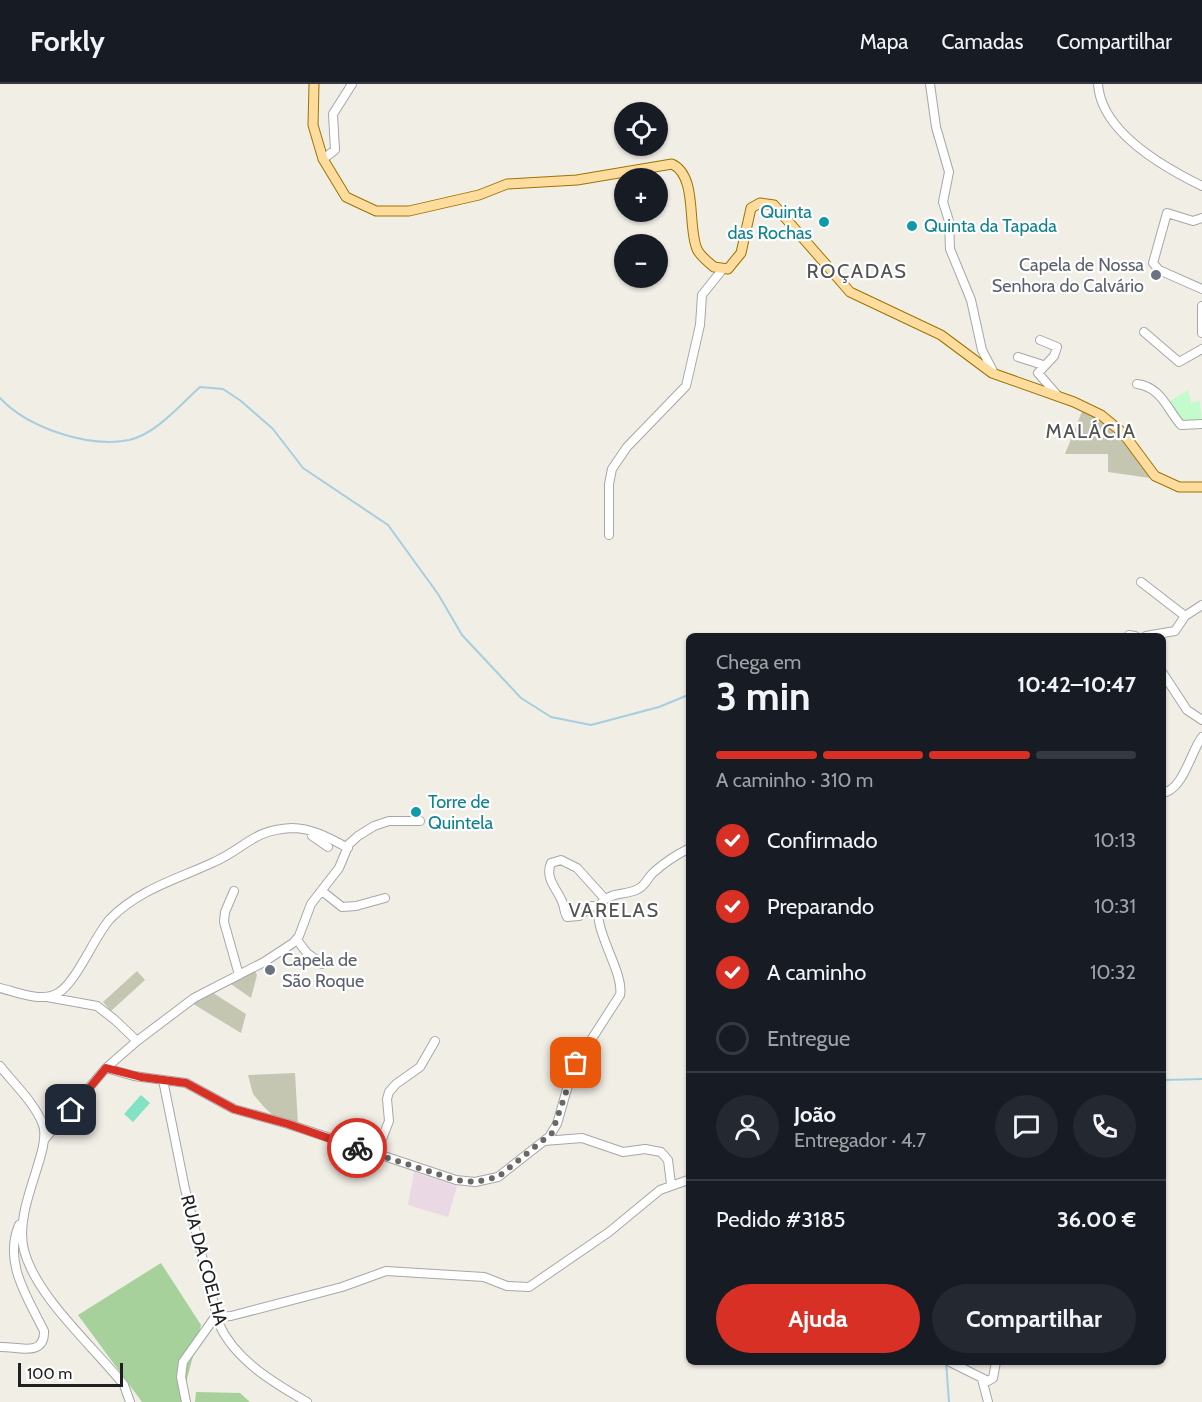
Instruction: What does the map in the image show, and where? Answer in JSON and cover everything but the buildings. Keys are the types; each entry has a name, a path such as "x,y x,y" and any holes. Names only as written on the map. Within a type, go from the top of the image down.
{"main road":[{"path":"315,84 313,125 323,159 346,197 367,208 386,212 409,211 476,196 507,184 573,180 672,164 681,170 686,181 697,249 712,266 722,270 729,268 740,255 751,208 760,203 774,205 847,290 941,335 995,375 1084,406 1111,421 1157,478 1179,487 1202,487"}],"street":[{"path":"323,159 335,150 333,114 352,84"},
{"path":"930,84 936,127 949,172 943,202 949,221 951,251 972,303 982,350 995,375"},
{"path":"1098,84 1102,104 1140,150 1164,168 1202,186"},
{"path":"1202,218 1193,220 1167,213 1153,263 1159,270 1202,289"},
{"path":"609,535 611,472 627,447 686,386 700,322 702,295 722,270"},
{"path":"1202,306 1202,333"},
{"path":"1144,332 1179,362 1202,349"},
{"path":"1039,375 1044,365 1054,356 1057,347 1040,340"},
{"path":"1018,357 1044,365"},
{"path":"1028,360 1058,396"},
{"path":"1137,384 1147,385 1155,391 1181,425 1202,424"},
{"path":"1142,582 1185,616"},
{"path":"1166,633 1175,632 1185,616 1202,605"},
{"path":"1166,678 1187,710 1202,720"},
{"path":"1166,791 1172,789 1192,760 1202,737"},
{"path":"44,1140 106,1068 137,1041 194,998 278,954 297,940 309,908 339,868 348,848 358,836 382,822 404,819 420,822"},
{"path":"46,997 66,987 100,931 129,903 151,889 217,861 256,835 277,830 287,829 313,836 328,847"},
{"path":"277,830 310,831 348,848"},
{"path":"106,1068 194,1086 234,1109 288,1124 456,1180 475,1182 504,1174 544,1141 557,1124 571,1072 620,994 620,981 601,930 599,908 605,899 639,889 653,872 686,850"},
{"path":"599,908 592,906 579,916 567,917 562,900 551,882 549,871 551,863 561,860 573,866 605,899"},
{"path":"234,891 224,922 239,975"},
{"path":"322,891 342,907 356,906 385,898"},
{"path":"297,940 307,953 322,964"},
{"path":"0,988 97,1006 116,1020 137,1041"},
{"path":"376,1154 389,1121 387,1099 390,1092 396,1084 418,1070 435,1041"},
{"path":"0,1066 39,1117 45,1131 14,1245 18,1274 24,1294 44,1331 44,1337 39,1346 32,1349 0,1347"},
{"name":"RUA DA COELHA","path":"163,1080 185,1189 217,1316 224,1334 252,1364 278,1385 307,1402"},
{"path":"544,1141 582,1138 622,1152 651,1149 660,1152 668,1160 671,1184"},
{"path":"186,1402 181,1377 183,1362 193,1345 217,1316 234,1316 342,1287 384,1271 484,1277 507,1286 529,1287 612,1230 657,1192 671,1184 686,1180"},
{"path":"22,1220 25,1253 36,1279 124,1385 130,1402"},
{"path":"957,1365 988,1381 993,1378 995,1365"},
{"path":"982,1379 988,1402"}],"shaded area":[{"path":"1083,409 1113,428 1136,455 1150,478 1108,472 1108,454 1065,454"},
{"path":"254,969 257,975 251,998 228,982"},
{"path":"137,971 145,980 111,1011 103,1002"},
{"path":"210,991 246,1014 241,1033 190,1002"},
{"path":"295,1073 298,1125 276,1118 264,1107 253,1094 248,1075"},
{"path":"414,1172 457,1186 448,1217 408,1205"}],"green space":[{"path":"1188,390 1191,403 1200,401 1202,421 1183,424 1168,402"},
{"path":"141,1095 150,1103 133,1122 124,1114"},
{"path":"161,1263 201,1325 181,1402 142,1402 78,1315"},
{"path":"196,1392 240,1393 250,1402 195,1402"}],"waterway":[{"path":"0,398 12,409 42,427 78,438 113,442 129,440 149,432 200,387 223,389 241,401 273,429 303,468 388,525 438,594 462,635 521,698 551,717 591,725 659,707 686,696"},
{"path":"1166,1080 1202,1079"},
{"path":"946,1365 949,1402"}],"way so far":[{"path":"357,1148 463,1182 498,1177 544,1141 555,1129 567,1082 576,1063"}],"place":[{"name":"Quinta das Rochas","path":"824,222"},
{"name":"Quinta da Tapada","path":"912,226"},
{"name":"Capela de Nossa Senhora do Calvário","path":"1156,275"},
{"name":"Torre de Quintela","path":"416,812"},
{"name":"Capela de São Roque","path":"270,970"}],"district":[{"name":"ROÇADAS","path":"857,271"},
{"name":"MALÁCIA","path":"1091,431"},
{"name":"VARELAS","path":"614,910"}],"route":[{"path":"71,1110 106,1068 141,1077 186,1083 234,1109 288,1124 357,1148"}]}
